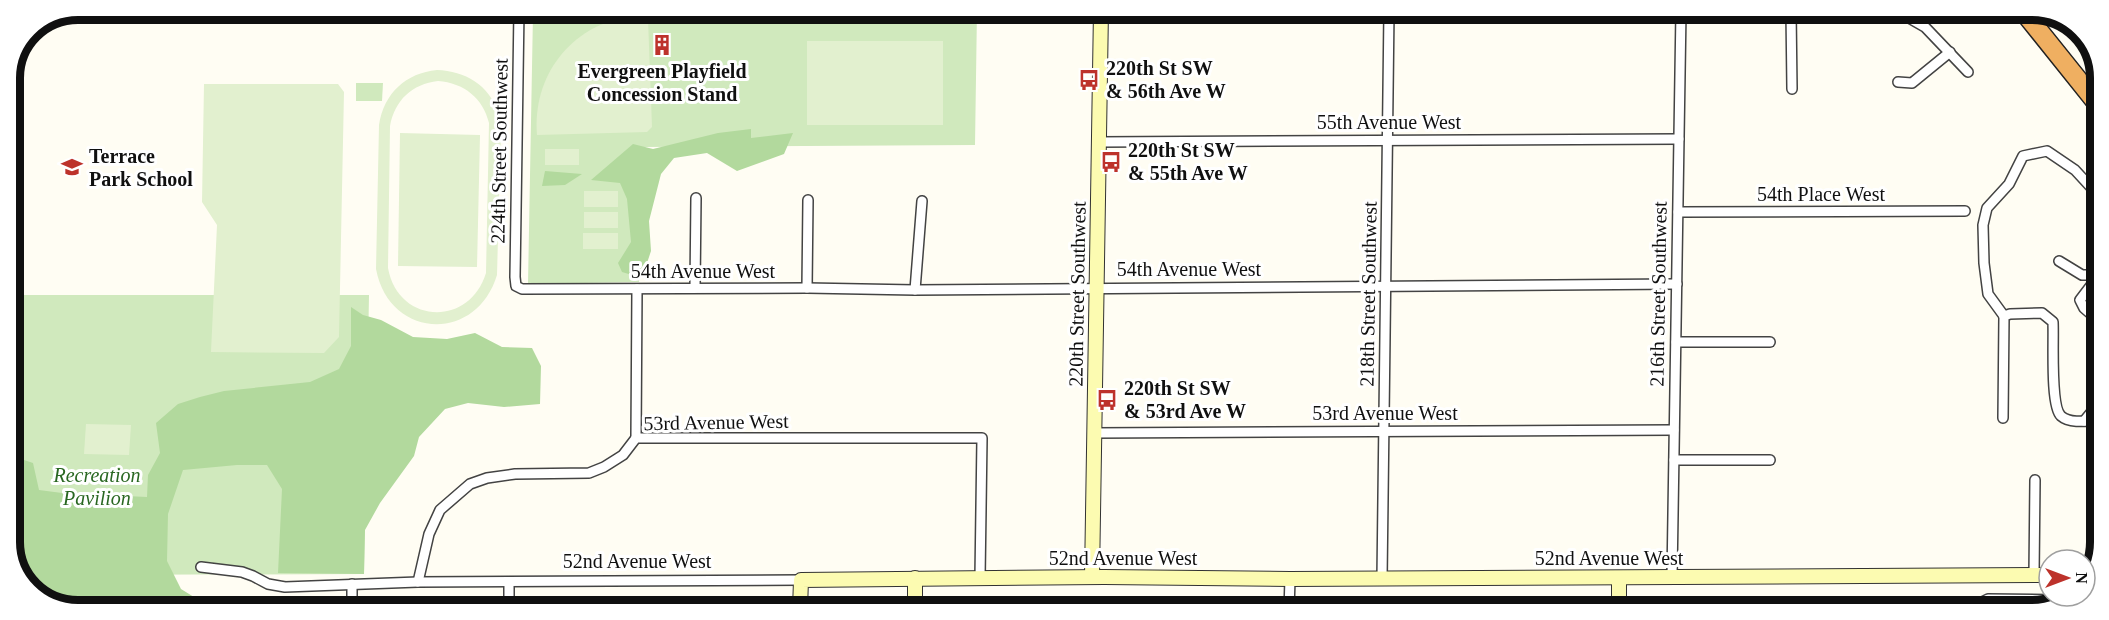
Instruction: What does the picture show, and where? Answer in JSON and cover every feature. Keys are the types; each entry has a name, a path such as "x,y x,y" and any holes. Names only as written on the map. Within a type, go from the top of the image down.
{"highway":[{"path":"2030,20 2089,93"}],"street":[{"name":"224th Street Southwest","path":"519,20 515,277 516,286 522,289"},
{"name":"220th Street Southwest","path":"1092,577 1101,20"},
{"name":"218th Street Southwest","path":"1382,579 1389,20"},
{"name":"216th Street Southwest","path":"1672,577 1681,20"},
{"path":"1791,20 1792,88"},
{"path":"1913,20 1925,27 1968,72"},
{"path":"1898,82 1912,82 1950,52"},
{"name":"55th Avenue West","path":"1099,142 1679,139"},
{"path":"2003,418 2004,316 1988,294 1983,225 1987,208 2009,184 2023,156 2047,151 2075,170 2089,185"},
{"path":"696,198 696,288"},
{"path":"807,288 808,200"},
{"path":"915,290 922,201"},
{"name":"54th Place West","path":"1678,212 1965,211"},
{"path":"2060,261 2082,275 2089,275"},
{"name":"54th Avenue West","path":"522,289 915,290 1677,284"},
{"path":"636,438 637,289"},
{"path":"2089,289 2080,300 2090,313"},
{"path":"2004,316 2042,313 2053,322 2054,402 2060,416 2070,421 2090,421"},
{"path":"1676,342 1770,342"},
{"path":"2084,422 2090,415"},
{"name":"53rd Avenue West","path":"1095,433 1674,430"},
{"name":"53rd Avenue West","path":"418,582 429,534 440,510 470,484 486,478 515,474 589,473 623,455 636,438 982,438 980,578"},
{"path":"1674,460 1770,460"},
{"path":"2034,575 2035,480"},
{"name":"52nd Avenue West","path":"201,567 242,572 268,584 285,588 418,582 915,578 1382,579 2034,575"},
{"path":"915,578 915,600"},
{"path":"1619,578 1619,600"},
{"path":"1289,600 1290,579"},
{"path":"800,600 801,580"},
{"path":"508,582 508,600"},
{"path":"352,584 352,600"},
{"path":"1986,600 2037,600"}],"green space":[{"path":"533,20 977,20 975,145 642,147 639,282 528,284"},
{"path":"648,20 652,127 647,132 537,135 537,114 541,93 548,75 572,43 607,22"},
{"path":"807,41 943,41 943,125 807,125"},
{"path":"447,71 475,81 494,102 500,118 501,131 497,275 486,297 471,313 453,322 433,324 414,320 397,309 384,292 376,269 379,125 391,94 406,80 426,72","holes":["447,82 471,93 482,106 489,123 486,273 477,291 465,303 450,310 434,312 419,309 405,300 394,287 388,268 390,126 396,108 406,95 429,83"]},
{"path":"356,83 383,83 382,101 356,101"},
{"path":"204,84 338,84 344,92 339,337 324,353 211,352 217,225 202,202"},
{"path":"751,129 751,138 793,133 784,154 737,171 707,153 674,158 661,174 649,221 651,251 642,278 622,272 618,263 631,242 627,199 620,183 591,180 633,144 653,149 718,133"},
{"path":"400,133 480,135 477,267 398,266"},
{"path":"545,149 579,149 579,165 545,165"},
{"path":"545,171 582,174 565,185 542,186"},
{"path":"584,191 618,191 618,207 584,207"},
{"path":"584,212 618,212 618,228 584,228"},
{"path":"583,233 618,233 618,249 583,249"},
{"name":"Recreation Pavilion","path":"20,295 369,295 364,574 73,575 64,599 52,595 32,578 24,565 21,554"},
{"path":"351,307 363,315 381,320 413,337 447,339 475,333 502,347 532,348 541,366 540,404 504,407 468,403 445,409 419,437 414,456 380,503 365,530 364,574 278,573 282,489 267,465 183,470 168,514 167,561 181,589 199,600 63,599 45,591 27,571 20,546 21,459 33,463 39,490 147,497 148,475 160,453 156,423 178,404 224,391 310,382 339,369 351,346"},
{"path":"86,424 131,425 129,455 84,454"}],"place":[{"name":"Evergreen Playfield Concession Stand","path":"662,45"},
{"name":"220th St SW & 56th Ave W","path":"1089,80"},
{"name":"220th St SW & 55th Ave W","path":"1111,162"},
{"name":"Terrace Park School","path":"72,167"},
{"name":"220th St SW & 53rd Ave W","path":"1107,400"}]}
